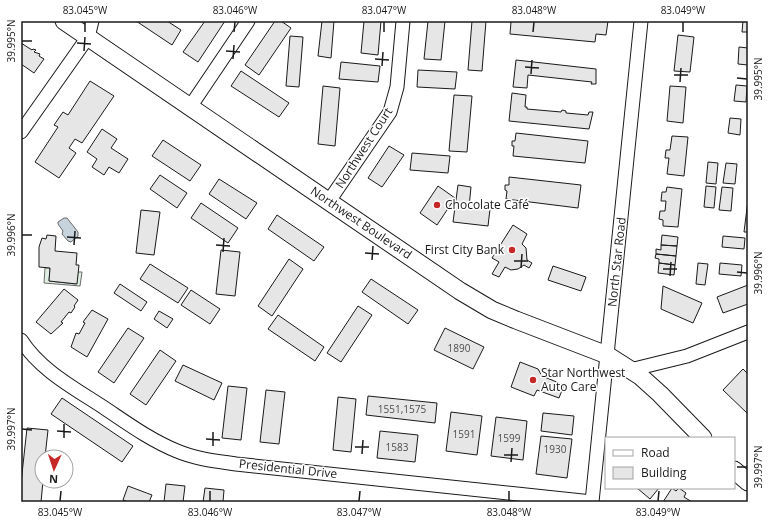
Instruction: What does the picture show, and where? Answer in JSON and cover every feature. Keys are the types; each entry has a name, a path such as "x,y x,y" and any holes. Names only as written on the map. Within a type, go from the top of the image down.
{"main road":[{"name":"Northwest Boulevard","path":"64,21 90,29 190,107 445,281 492,310 608,355 630,370 660,394 702,437"},
{"path":"735,471 748,482"}],"street":[{"path":"190,107 248,21"},
{"name":"Northwest Court","path":"329,202 390,112 397,87 403,21"},
{"name":"North Star Road","path":"592,502 641,21"},
{"path":"21,132 90,29"},
{"path":"630,370 687,356 748,332"},
{"name":"Presidential Drive","path":"21,340 36,359 49,371 128,424 172,449 198,458 236,464 592,502"}],"green space":[{"path":"45,268 50,268 49,281 76,284 78,272 82,272 80,286 44,283"}],"shaded area":[{"path":"64,218 67,218 78,232 78,236 71,242 68,241 62,234 63,231 58,224 58,222"}],"building":[{"path":"136,21 167,21 181,30 172,45"},
{"path":"205,21 225,21 198,62 183,52"},
{"path":"275,21 281,21 291,28 259,75 245,65"},
{"path":"322,21 334,21 331,58 318,56"},
{"path":"364,21 381,21 378,55 361,53"},
{"path":"428,21 445,21 441,60 424,59"},
{"path":"472,21 486,21 482,71 468,70"},
{"path":"507,21 608,21 606,35 596,34 595,42 510,34 511,22"},
{"path":"743,21 748,21 748,32 742,32"},
{"path":"678,35 694,37 690,72 674,71"},
{"path":"290,36 303,37 299,87 286,86"},
{"path":"21,43 32,50 36,50 34,52 40,54 39,56 44,59 34,73 21,64"},
{"path":"739,47 748,48 748,65 738,64"},
{"path":"516,60 596,69 596,84 591,84 592,82 528,75 527,88 513,87"},
{"path":"341,62 380,66 378,82 339,79"},
{"path":"418,70 457,72 455,89 417,87"},
{"path":"241,71 289,103 279,117 231,86"},
{"path":"90,81 114,96 82,143 75,139 69,148 76,153 59,178 35,162 58,127 54,125 63,112 68,115"},
{"path":"736,85 747,86 746,102 734,101"},
{"path":"323,86 340,88 335,146 318,144"},
{"path":"670,86 686,87 683,123 667,121"},
{"path":"512,93 526,95 525,107 527,107 527,109 561,112 562,110 566,111 566,113 588,115 589,112 593,112 589,129 509,121"},
{"path":"454,95 472,96 467,152 449,151"},
{"path":"730,118 741,119 740,135 728,133"},
{"path":"102,129 117,139 111,148 128,159 119,173 109,167 104,175 92,167 97,159 87,152"},
{"path":"516,133 588,141 585,163 513,156 514,146 512,146 512,141 515,141"},
{"path":"672,136 688,137 684,176 667,174 669,158 665,158 666,150 670,150"},
{"path":"163,140 201,165 190,181 152,156"},
{"path":"389,146 404,155 382,187 368,178"},
{"path":"412,153 450,156 448,173 410,170"},
{"path":"708,162 718,163 716,184 706,183"},
{"path":"726,163 737,164 735,184 723,183"},
{"path":"160,175 187,193 177,208 150,189"},
{"path":"509,177 581,185 578,208 506,199 507,191 505,190 505,185 509,185"},
{"path":"219,179 257,203 246,219 209,194"},
{"path":"458,185 471,187 469,207 490,209 488,226 453,222"},
{"name":"Chocolate Café","path":"438,186 455,198 437,225 420,213"},
{"path":"706,186 716,187 714,208 704,207"},
{"path":"667,187 682,189 678,227 663,226 663,220 659,219 660,211 665,211 666,201 661,201 662,192 666,192"},
{"path":"722,187 733,188 731,211 719,210"},
{"path":"748,200 748,232 744,232"},
{"path":"201,203 238,228 228,243 191,218"},
{"path":"141,210 160,212 154,255 136,253"},
{"path":"277,215 324,247 314,261 268,229"},
{"name":"First City Bank","path":"513,225 527,234 522,244 526,248 527,260 532,263 529,268 524,265 518,269 511,270 505,267 499,277 492,274 499,262 492,258"},
{"path":"47,235 56,236 55,251 77,253 76,265 79,265 77,284 49,281 50,268 39,267 39,247 42,238 46,239"},
{"path":"662,235 678,237 677,246 661,245"},
{"path":"723,236 745,238 744,249 722,247"},
{"path":"661,245 677,246 676,256 656,254 656,249 661,250"},
{"path":"221,250 240,252 235,296 216,294"},
{"path":"656,254 676,256 675,265 659,263 659,259 655,258"},
{"path":"289,259 303,269 272,316 258,306"},
{"path":"659,263 675,265 674,275 658,273"},
{"path":"698,263 708,264 705,285 696,284"},
{"path":"720,263 742,265 741,276 719,274"},
{"path":"150,264 188,288 178,303 140,279"},
{"path":"553,266 586,277 581,291 548,280"},
{"path":"371,279 418,310 408,324 362,292"},
{"path":"120,284 147,302 141,311 114,293"},
{"path":"748,285 748,304 723,313 717,297"},
{"path":"663,286 702,303 693,323 661,309"},
{"path":"64,289 78,300 71,313 69,312 61,322 63,323 51,334 36,322"},
{"path":"191,290 220,309 210,324 181,305"},
{"path":"358,306 372,315 341,362 327,353"},
{"path":"92,310 108,319 87,357 71,347 76,333 79,334 85,323 83,322"},
{"path":"159,311 173,319 167,328 154,319"},
{"path":"278,315 324,347 315,361 268,329"},
{"path":"128,328 144,338 114,383 98,372"},
{"path":"445,328 484,347 473,369 434,350"},
{"path":"160,350 176,361 146,405 130,394"},
{"name":"Star Northwest Auto Care","path":"520,362 538,369 542,376 564,385 559,398 537,390 534,396 511,387"},
{"path":"183,365 222,383 214,400 175,381"},
{"path":"743,369 748,374 748,414 723,390"},
{"path":"228,386 247,388 241,440 222,438"},
{"path":"266,390 285,392 279,444 260,442"},
{"path":"368,396 437,403 435,423 366,415"},
{"path":"338,397 356,399 351,452 333,450"},
{"path":"62,398 133,446 122,462 51,414"},
{"path":"451,412 482,416 477,455 446,451"},
{"path":"543,413 574,416 572,435 541,431"},
{"path":"496,417 527,421 523,460 491,456"},
{"path":"27,428 48,430 46,449 34,449 34,489 42,489 41,502 21,502 21,483"},
{"path":"380,431 418,435 415,462 377,458"},
{"path":"541,436 572,439 567,478 536,474"},
{"path":"166,484 185,486 183,502 164,502"},
{"path":"128,486 152,495 149,502 128,502 123,500"},
{"path":"205,488 224,490 223,502 203,502"},
{"path":"638,489 658,489 650,499"},
{"path":"671,489 676,491 680,489 686,493 684,497 692,502 663,502"}],"place":[{"name":"Chocolate Café","path":"437,205"},
{"name":"First City Bank","path":"512,250"},
{"name":"Star Northwest Auto Care","path":"533,380"}]}
